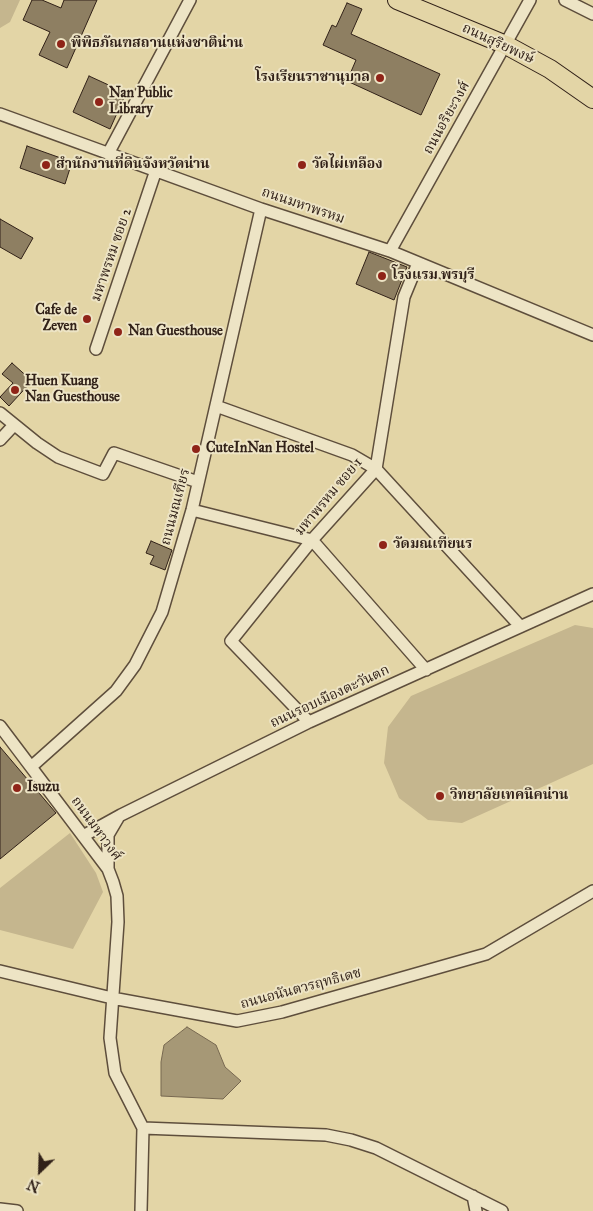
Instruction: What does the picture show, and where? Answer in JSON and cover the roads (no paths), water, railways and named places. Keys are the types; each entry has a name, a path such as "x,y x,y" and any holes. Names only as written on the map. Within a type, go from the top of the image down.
{"main road":[{"name":"ถนนสุริยพงษ์","path":"397,0 415,4 506,45 550,69 593,99"}],"street":[{"path":"109,152 190,0"},
{"name":"ถนนอริยะวงศ์","path":"390,251 530,0"},
{"path":"565,0 593,14"},
{"name":"ถนนมหาพรหม","path":"0,114 109,152 261,209 390,251 593,335"},
{"name":"มหาพรหม ซอย 2","path":"96,349 156,170"},
{"name":"ถนนมณเฑียร","path":"31,768 116,691 135,665 162,612 192,510 261,209"},
{"name":"มหาพรหม ซอย 1","path":"309,722 231,641 312,540 376,469 404,297 418,262"},
{"path":"216,406 352,455 376,469 520,626"},
{"path":"0,413 58,457 103,474 114,453 198,482"},
{"path":"0,440 14,425"},
{"path":"192,510 312,540 426,670"},
{"name":"ถนนรอบเมืองตะวันตก","path":"83,836 121,815 309,722 593,594"},
{"name":"ถนนมหาวงศ์","path":"0,726 108,869 114,882 117,896 118,922 110,1038 115,1073 143,1128"},
{"path":"108,869 108,835 112,826 121,815"},
{"name":"ถนนอนันตวรฤทธิเดช","path":"0,971 112,998 237,1021 282,1012 486,954 593,891"},
{"path":"142,1211 143,1128 326,1135 351,1140 376,1148 502,1211"},
{"path":"473,1196 476,1211"},
{"path":"0,1209 16,1211"}],"place":[{"name":"พิพิธภัณฑสถานแห่งชาติน่าน","path":"61,44"},
{"name":"โรงเรียนราชานุบาล","path":"380,78"},
{"name":"Nan Public Library","path":"99,102"},
{"name":"สำนักงานที่ดินจังหวัดน่าน","path":"46,165"},
{"name":"วัดไผ่เทลือง","path":"302,165"},
{"name":"โรงแรม พรบุรี","path":"382,276"},
{"name":"Cafe de Zeven","path":"87,319"},
{"name":"Nan Guesthouse","path":"118,332"},
{"name":"Huen Kuang Nan Guesthouse","path":"15,390"},
{"name":"CuteInNan Hostel","path":"196,449"},
{"name":"วัดมณเฑียนร","path":"383,545"},
{"name":"Isuzu","path":"17,788"},
{"name":"วิทยาลัยเทคนิคน่าน","path":"440,796"}]}
